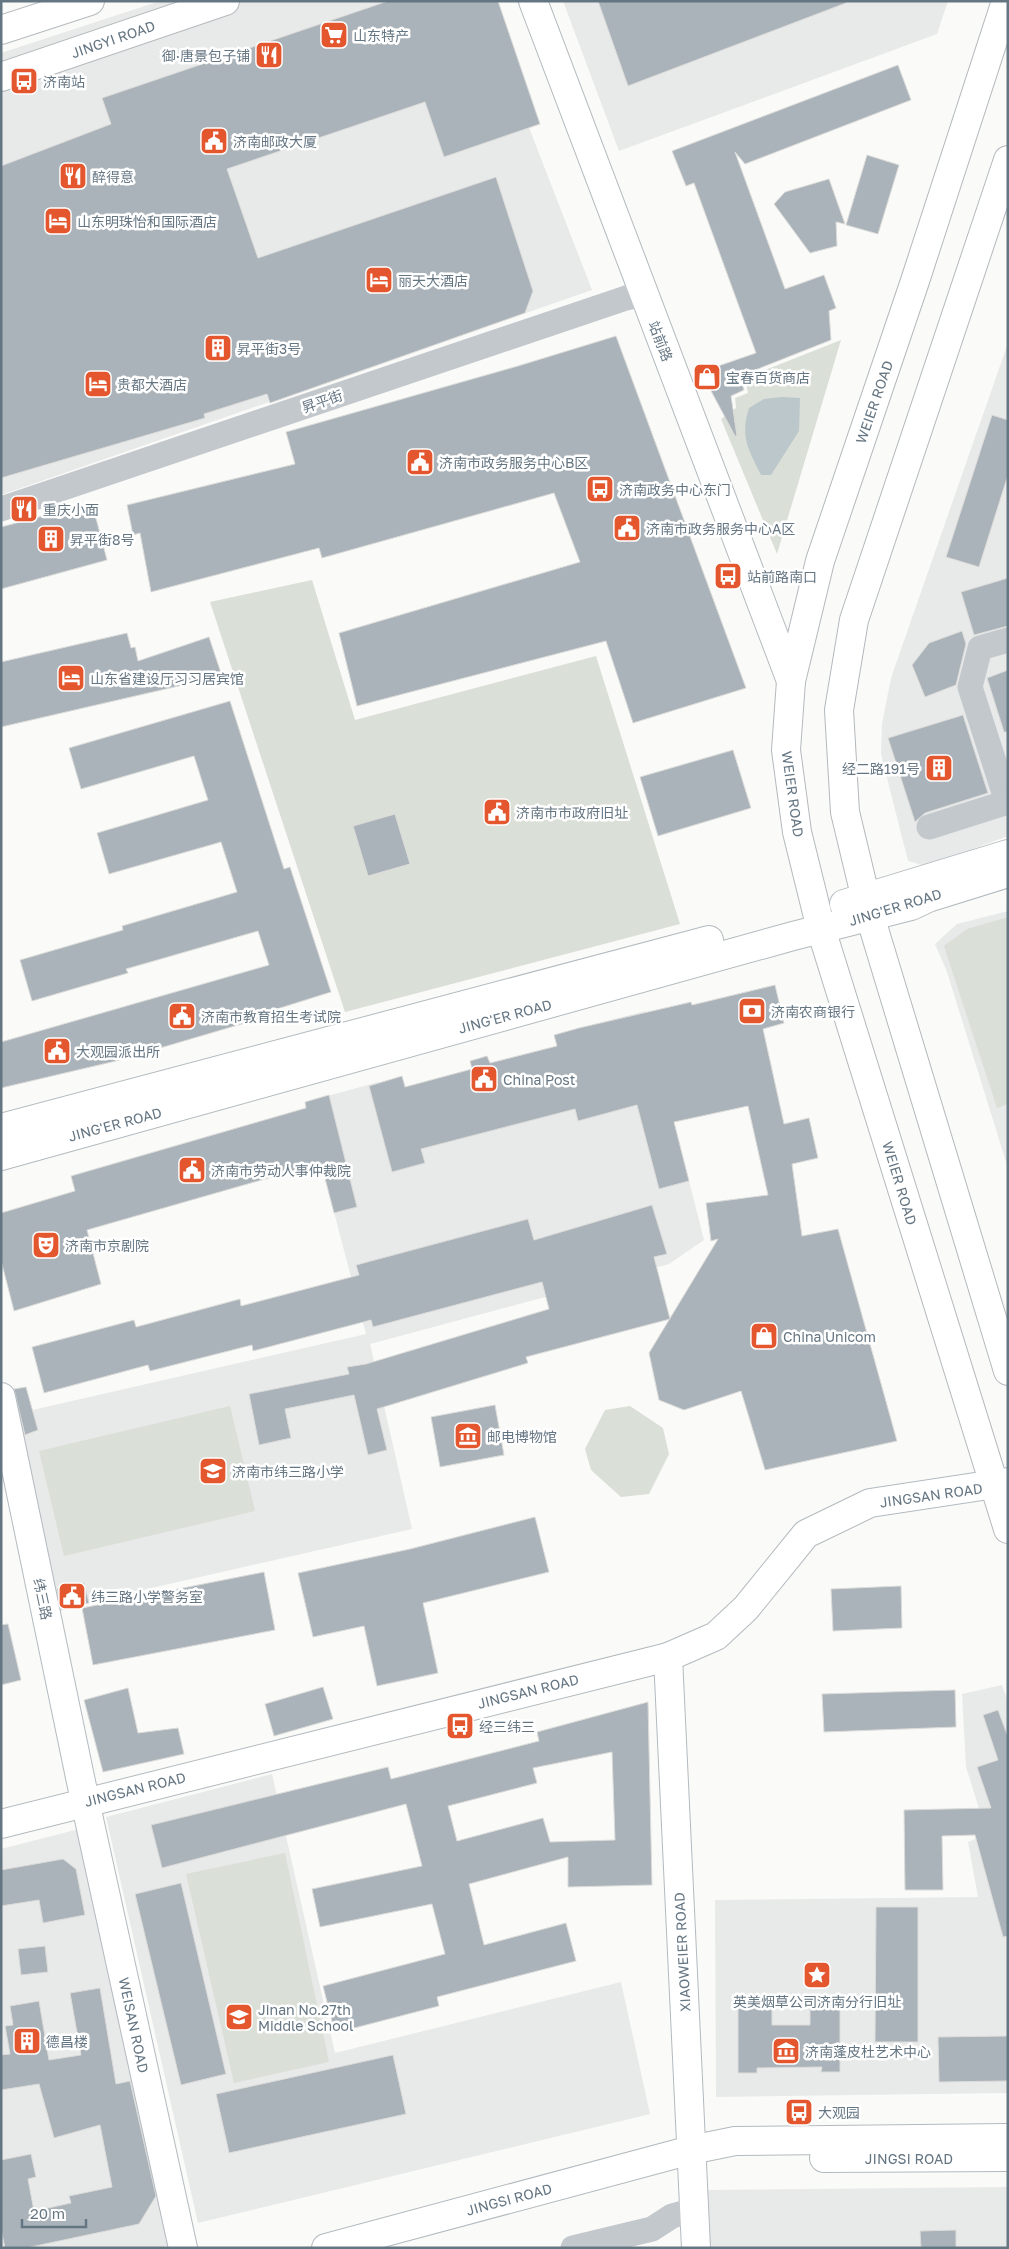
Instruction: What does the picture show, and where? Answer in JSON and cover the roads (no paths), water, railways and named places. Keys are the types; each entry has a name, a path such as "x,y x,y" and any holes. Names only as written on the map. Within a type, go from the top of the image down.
{"main road":[{"path":"1,30 90,1"},
{"name":"JINGYI ROAD","path":"1,77 225,1"},
{"name":"站前路","path":"533,1 791,681"},
{"name":"WEIER ROAD","path":"1006,1 915,281 820,561 791,681 786,750 797,832 819,920 1001,1484 1008,1528"},
{"path":"1008,160 854,620 839,710 844,812 868,907 1008,1371"},
{"name":"JING'ER ROAD","path":"1,1128 868,907 1008,854"},
{"name":"JING'ER ROAD","path":"868,907 911,906 928,898 1008,873"},
{"name":"JING'ER ROAD","path":"1,1156 819,920"},
{"name":"纬三路","path":"1,1397 8,1469 85,1801"},
{"name":"JINGSAN ROAD","path":"1,1824 85,1801 668,1657 716,1636 746,1608 806,1534 870,1503 1001,1484"},
{"name":"XIAOWEIER ROAD","path":"668,1657 696,2248"},
{"name":"WEISAN ROAD","path":"85,1801 183,2248"},
{"name":"JINGSI ROAD","path":"326,2248 692,2150 735,2141 1008,2138"},
{"name":"JINGSI ROAD","path":"692,2150 724,2158 1008,2157"}],"street":[{"name":"昇平街","path":"1,509 626,298 643,294"},
{"path":"929,827 1007,802 970,687 980,648 1008,640"},
{"path":"573,2248 652,2229 672,2216 694,2210"}],"place":[{"name":"山东特产","path":"334,35"},
{"name":"御·唐景包子铺","path":"269,55"},
{"name":"济南站","path":"24,81"},
{"name":"济南邮政大厦","path":"214,141"},
{"name":"醉得意","path":"73,176"},
{"name":"山东明珠怡和国际酒店","path":"58,221"},
{"name":"丽天大酒店","path":"379,280"},
{"name":"昇平街3号","path":"218,348"},
{"name":"宝春百货商店","path":"707,377"},
{"name":"贵都大酒店","path":"98,384"},
{"name":"济南市政务服务中心B区","path":"420,462"},
{"name":"济南政务中心东门","path":"600,489"},
{"name":"重庆小面","path":"24,509"},
{"name":"济南市政务服务中心A区","path":"627,528"},
{"name":"昇平街8号","path":"51,539"},
{"name":"站前路南口","path":"728,576"},
{"name":"山东省建设厅习习居宾馆","path":"71,678"},
{"name":"经二路191号","path":"939,768"},
{"name":"济南市市政府旧址","path":"497,812"},
{"name":"济南农商银行","path":"752,1011"},
{"name":"济南市教育招生考试院","path":"182,1016"},
{"name":"大观园派出所","path":"57,1051"},
{"name":"China Post","path":"484,1079"},
{"name":"济南市劳动人事仲裁院","path":"192,1170"},
{"name":"济南市京剧院","path":"46,1245"},
{"name":"China Unicom","path":"764,1336"},
{"name":"邮电博物馆","path":"468,1436"},
{"name":"济南市纬三路小学","path":"213,1471"},
{"name":"纬三路小学警务室","path":"72,1596"},
{"name":"经三纬三","path":"460,1726"},
{"name":"英美烟草公司济南分行旧址","path":"817,1975"},
{"name":"Jinan No.27th Middle School","path":"239,2017"},
{"name":"德昌楼","path":"27,2041"},
{"name":"济南蓬皮杜艺术中心","path":"786,2051"},
{"name":"大观园","path":"799,2112"}]}
